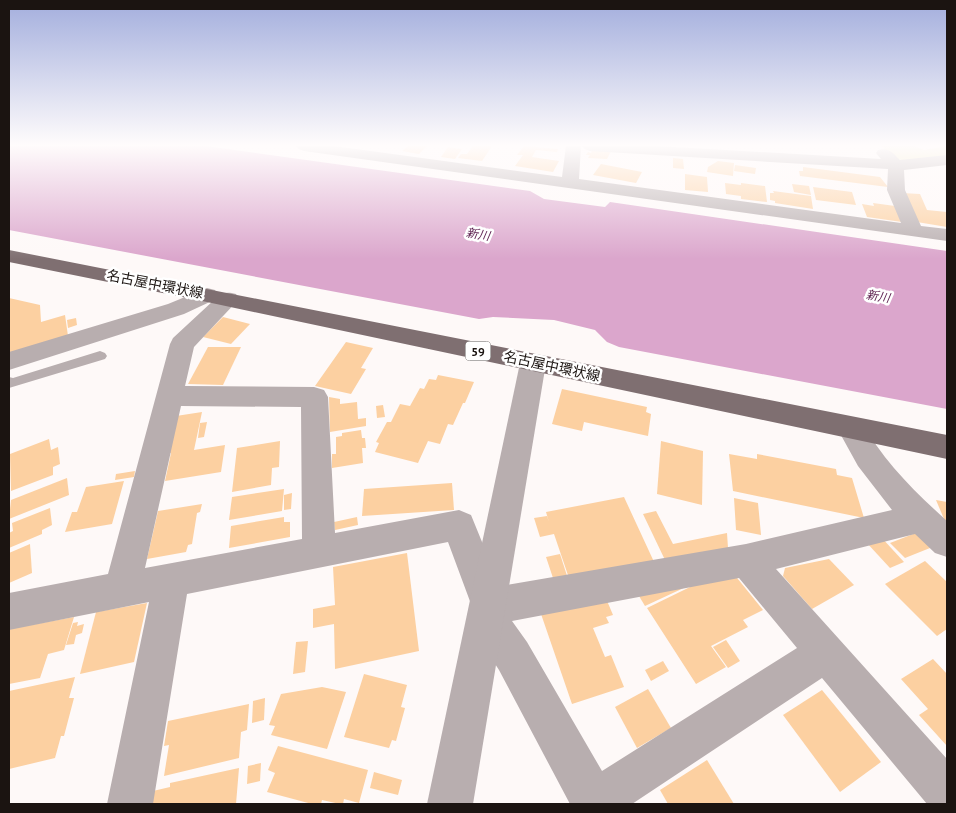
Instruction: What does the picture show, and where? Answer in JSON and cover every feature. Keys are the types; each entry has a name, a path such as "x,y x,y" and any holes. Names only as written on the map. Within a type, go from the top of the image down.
{"main road":[{"name":"名古屋中環状線","path":"9,256 218,297 947,447"}],"street":[{"path":"584,184 947,235"},
{"path":"896,184 896,190 914,230"},
{"path":"9,361 218,297"},
{"path":"122,589 182,344 218,297"},
{"path":"450,804 533,363"},
{"path":"170,396 314,397 319,551"},
{"path":"850,428 859,447 934,530"},
{"path":"9,611 459,524 487,608 594,803 826,652"},
{"path":"487,608 746,560 934,530"},
{"path":"746,560 947,794"},
{"path":"130,804 171,580"}],"lane":[{"path":"9,382 11,384 100,356"}],"water":[{"name":"新川","path":"9,184 479,184 530,191 544,199 605,207 610,202 947,251 947,409 619,347 607,342 595,330 554,320 493,317 479,319 9,230"}],"building":[{"path":"685,184 707,184 708,192 685,190"},
{"path":"725,184 765,186 767,202 741,199 741,196 726,194"},
{"path":"792,184 809,186 811,195 794,192"},
{"path":"864,184 886,184 888,187"},
{"path":"813,187 852,192 856,205 816,200"},
{"path":"773,191 811,196 813,209 775,203 775,201 770,200 770,193 774,193"},
{"path":"902,193 920,194 927,210 947,212 947,227 917,222"},
{"path":"873,203 895,206 902,222 867,217 862,204 874,206"},
{"path":"9,298 40,305 41,322 65,315 68,336 9,354"},
{"path":"223,317 250,324 231,344 203,337"},
{"path":"76,318 77,325 68,328 67,320"},
{"path":"346,342 373,348 361,368 366,369 351,394 315,386"},
{"path":"208,347 241,347 223,385 188,384"},
{"path":"438,375 474,382 453,425 448,424 440,444 428,441 418,463 375,452 379,443 376,442 387,422 391,422 400,404 410,406 420,388 424,389 429,379 436,380"},
{"path":"562,389 647,407 646,412 651,414 648,436 584,422 582,431 552,424"},
{"path":"329,397 340,399 340,404 357,402 358,419 366,418 366,426 330,432"},
{"path":"383,405 385,417 377,418 376,406"},
{"path":"202,412 194,450 225,445 221,472 165,481 171,453 168,453 176,416"},
{"path":"207,422 204,437 198,438 200,423"},
{"path":"361,430 362,438 365,438 366,448 362,448 363,463 332,468 332,454 336,454 336,437 342,436 342,433"},
{"path":"49,439 51,450 58,447 60,464 53,467 53,475 11,491 10,454"},
{"path":"280,441 279,467 272,468 271,485 232,492 237,448"},
{"path":"661,441 703,451 702,505 657,494"},
{"path":"729,454 757,459 757,454 836,469 837,475 852,478 864,518 733,491"},
{"path":"135,471 134,477 115,480 116,474"},
{"path":"67,478 69,495 9,519 11,500"},
{"path":"124,481 112,524 65,532 72,512 77,512 86,487"},
{"path":"452,483 454,510 362,516 364,489"},
{"path":"284,489 282,511 229,520 232,497"},
{"path":"292,493 291,509 284,510 284,495"},
{"path":"624,497 655,564 570,581 554,534 540,537 534,518 547,516 549,522 546,512"},
{"path":"734,498 758,503 761,535 736,530"},
{"path":"936,500 947,502 947,526"},
{"path":"202,504 200,512 197,513 192,544 188,545 186,552 147,559 158,511"},
{"path":"50,508 52,525 42,530 42,534 9,548 9,533 13,531 12,523"},
{"path":"656,511 673,544 727,533 728,548 665,560 643,514"},
{"path":"284,517 284,522 290,522 290,537 229,548 231,526"},
{"path":"357,517 358,525 335,530 334,522"},
{"path":"921,531 935,546 905,558 890,543"},
{"path":"881,537 904,562 890,568 866,542"},
{"path":"30,544 32,573 9,583 9,553"},
{"path":"407,553 419,651 335,669 334,624 313,628 313,609 335,605 333,567"},
{"path":"560,554 569,582 555,584 546,557"},
{"path":"829,559 854,585 812,609 783,576 785,568"},
{"path":"925,561 947,582 947,629 937,636 885,584"},
{"path":"729,568 763,610 743,620 748,627 711,646 726,667 696,684 647,608"},
{"path":"688,586 645,606 636,591"},
{"path":"605,596 613,615 606,617 609,623 593,628 605,657 611,655 624,687 572,704 541,614"},
{"path":"147,603 134,662 80,674 96,612"},
{"path":"74,617 64,650 48,654 40,678 9,684 9,629"},
{"path":"78,622 77,626 84,624 82,633 76,635 74,644 66,645 73,623"},
{"path":"726,640 740,661 728,668 713,647"},
{"path":"308,641 305,672 293,674 296,642"},
{"path":"933,659 947,674 947,746 919,715 928,709 901,679"},
{"path":"663,661 669,671 651,681 645,670"},
{"path":"364,674 407,685 401,707 405,708 396,741 392,740 389,748 344,737"},
{"path":"75,677 69,698 74,698 64,736 61,736 55,758 9,769 9,691"},
{"path":"322,687 346,692 327,749 271,735 275,726 269,725 281,694"},
{"path":"648,689 671,728 637,748 615,707"},
{"path":"822,690 881,762 840,792 783,715"},
{"path":"265,698 264,720 252,723 253,701"},
{"path":"249,704 247,730 241,732 239,758 164,776 169,745 164,746 168,721"},
{"path":"278,746 368,770 359,803 344,799 343,804 322,800 321,804 312,804 267,792 275,773 268,770"},
{"path":"707,760 734,804 668,804 660,790"},
{"path":"261,763 260,781 247,784 248,766"},
{"path":"239,768 236,804 151,804 153,791 170,787 170,783"},
{"path":"374,772 402,780 398,795 370,788"}]}
